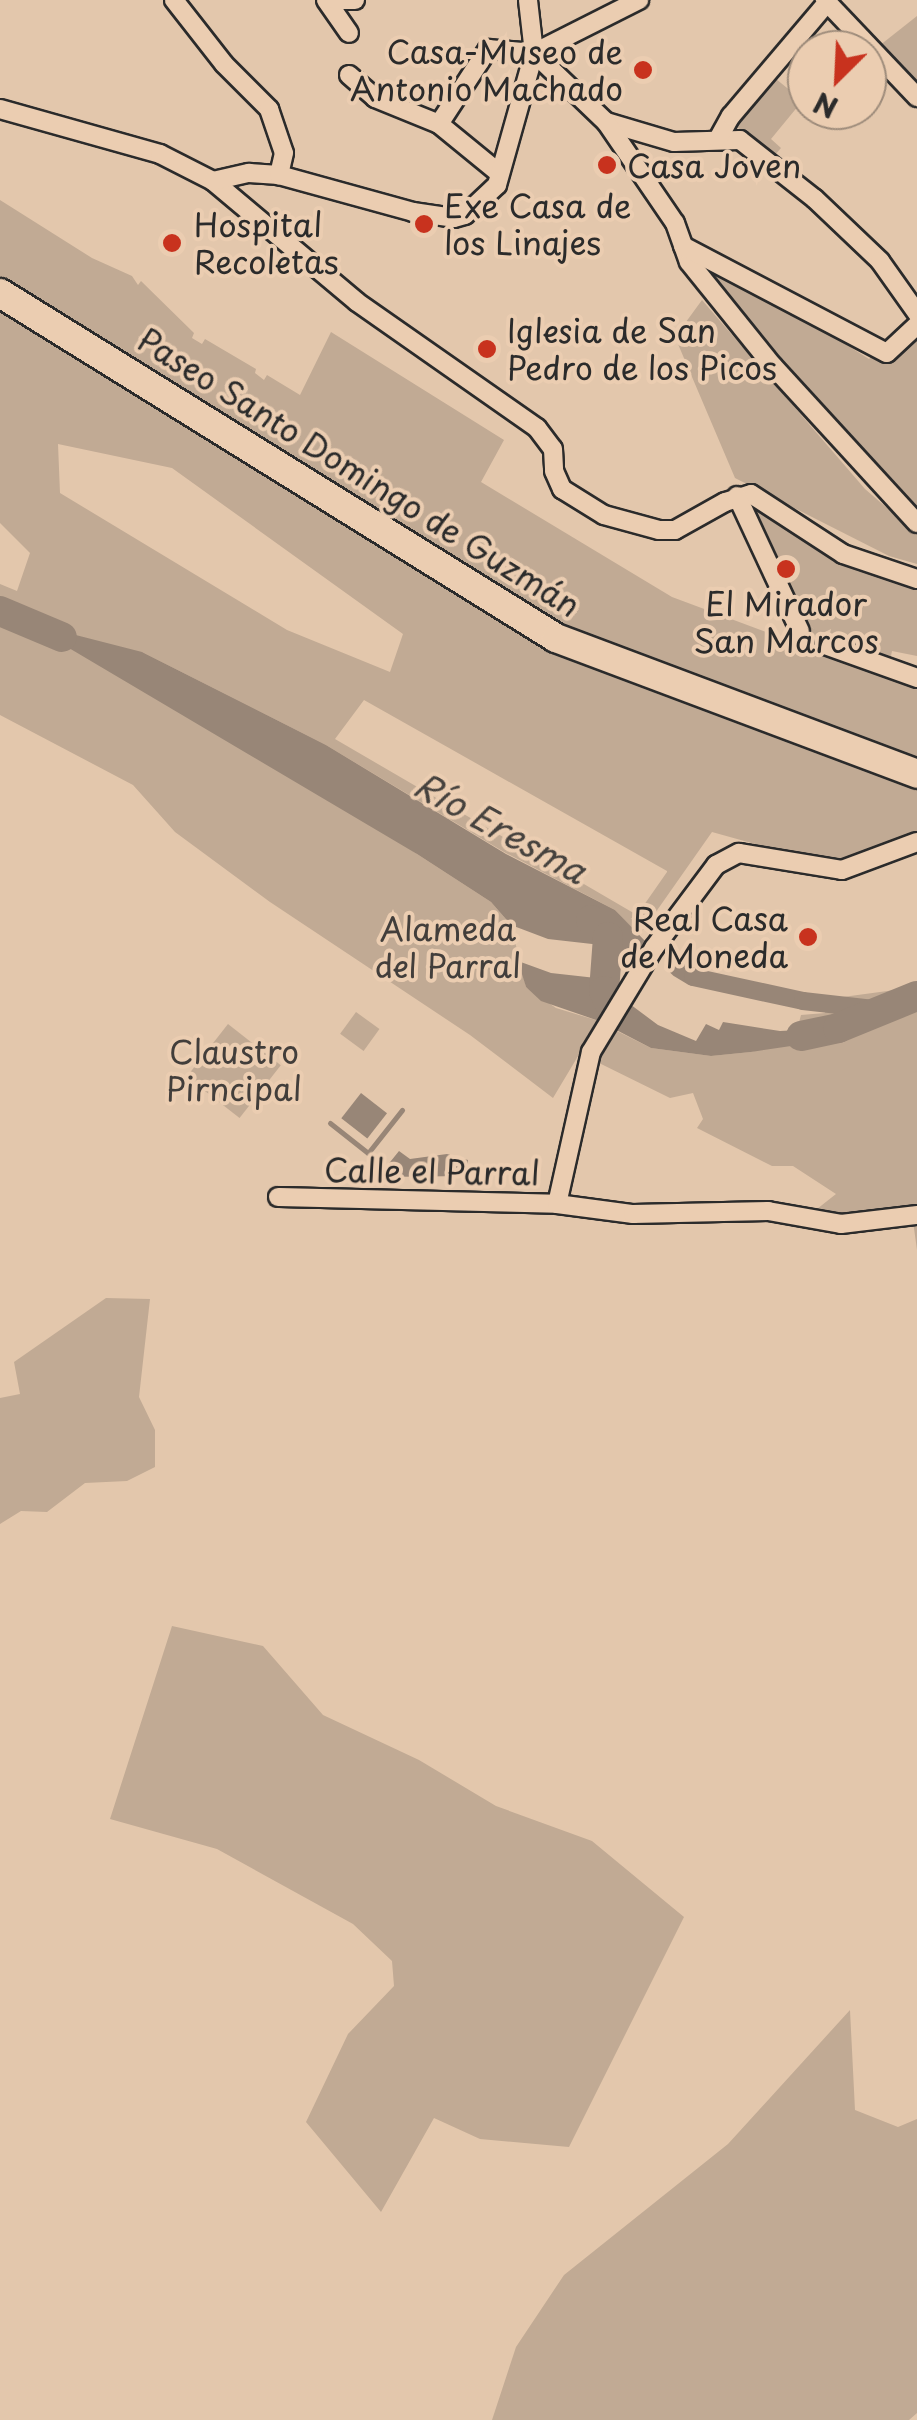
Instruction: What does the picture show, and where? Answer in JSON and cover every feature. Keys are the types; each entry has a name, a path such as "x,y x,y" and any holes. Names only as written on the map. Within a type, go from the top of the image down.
{"main road":[{"name":"Paseo Santo Domingo de Guzmán","path":"0,293 556,638 917,774"}],"street":[{"path":"174,0 224,64 268,108 284,153 279,175"},
{"path":"326,0 349,33"},
{"path":"336,0 355,0"},
{"path":"213,181 250,173 279,175 414,212 454,218 495,188 534,53 528,0"},
{"path":"439,124 488,49 534,53 639,0"},
{"path":"718,139 754,87 826,2 917,97"},
{"path":"534,53 600,117 674,222 689,262 772,366 917,523"},
{"path":"349,75 375,98 439,124 499,173"},
{"path":"0,109 160,154 213,181 357,302 537,428 553,449 558,482 575,500 604,515 659,530 690,525 737,496 751,494 820,540 868,566 917,579"},
{"path":"600,117 674,142 740,140 815,198 880,261 917,313"},
{"path":"683,246 888,353 917,325"},
{"path":"737,496 800,630"},
{"path":"825,645 917,678"},
{"name":"Calle el Parral","path":"278,1197 557,1204 587,1060 654,948 706,874 727,856 758,855 811,868 842,870 917,842"},
{"path":"557,1204 633,1214 768,1212 841,1224 917,1215"}],"green space":[{"path":"917,16 917,82 887,54 887,40"},
{"path":"770,74 787,88 787,120 771,139 781,148 774,156 732,123"},
{"name":"Alameda del Parral","path":"0,200 92,258 132,276 138,285 141,281 194,333 192,338 202,344 205,339 256,369 255,373 264,380 267,375 300,395 331,332 504,440 481,482 672,597 917,688 917,837 826,864 712,832 639,936 615,910 504,852 326,745 142,652 417,854 491,902 511,925 526,987 556,1008 599,1021 553,1098 470,1035 270,902 175,832 133,785 0,715 0,584 17,591 30,553 0,523","holes":["58,444 172,468 403,634 390,672 287,630 60,493","364,700 667,871 667,872 637,915 335,739"]},
{"path":"705,267 812,323 869,359 911,316 917,325 917,520 766,352"},
{"path":"702,300 865,489 917,534 917,564 889,556 735,478 675,337"},
{"path":"755,507 857,571 917,588 917,656 892,651 891,656 878,655 878,649 828,641 831,629 821,634 806,623 753,512"},
{"path":"917,987 917,1250 912,1214 841,1220 817,1209 836,1194 793,1166 772,1166 697,1128 703,1119 693,1093 670,1098 595,1061 615,1030 651,1048 711,1056 751,1052 833,1028 797,1030 801,1015 825,1013 828,999"},
{"path":"356,1012 379,1029 364,1051 340,1034"},
{"name":"Claustro Pirncipal","path":"228,1024 281,1065 240,1118 187,1077"},
{"path":"106,1298 150,1299 139,1397 155,1430 155,1467 127,1481 85,1483 47,1512 21,1511 0,1524 0,1398 20,1394 14,1362"},
{"path":"172,1626 263,1646 323,1715 419,1760 496,1806 592,1841 684,1917 569,2147 480,2139 434,2118 381,2212 306,2122 348,2034 394,1986 392,1961 353,1924 217,1849 110,1819"},
{"path":"850,2010 855,2110 898,2127 917,2119 917,2413 909,2420 492,2420 516,2347 564,2275 728,2144"}],"shaded area":[{"path":"25,622 142,652 326,745 506,854 615,910 646,942 640,953 601,951 601,945 548,939 511,925 491,902 417,854"},
{"path":"518,961 551,973 614,980 615,993 658,1025 696,1041 706,1024 719,1030 723,1022 780,1031 838,1028 791,1046 751,1052 711,1056 651,1048 599,1021 541,1001 526,987"},
{"path":"361,1093 387,1113 367,1139 341,1118"},
{"path":"399,1151 410,1159 447,1154 468,1160 467,1176 378,1177"}],"waterway":[{"name":"Río Eresma","path":"0,611 62,637"},
{"name":"Río Eresma","path":"591,920 608,937 604,991 614,1013"},
{"path":"678,968 693,977 803,1001 882,1010"},
{"name":"Río Eresma","path":"801,1036 838,1028 917,996"},
{"path":"330,1123 368,1153 402,1110"}],"tunnel":[{"path":"800,631 825,645"}],"place":[{"name":"Casa-Museo de Antonio Machado","path":"643,70"},
{"name":"Casa Joven","path":"607,165"},
{"name":"Exe Casa de los Linajes","path":"424,224"},
{"name":"Hospital Recoletas","path":"172,243"},
{"name":"Iglesia de San Pedro de los Picos","path":"487,349"},
{"name":"El Mirador San Marcos","path":"786,569"},
{"name":"Real Casa de Moneda","path":"808,937"}]}
